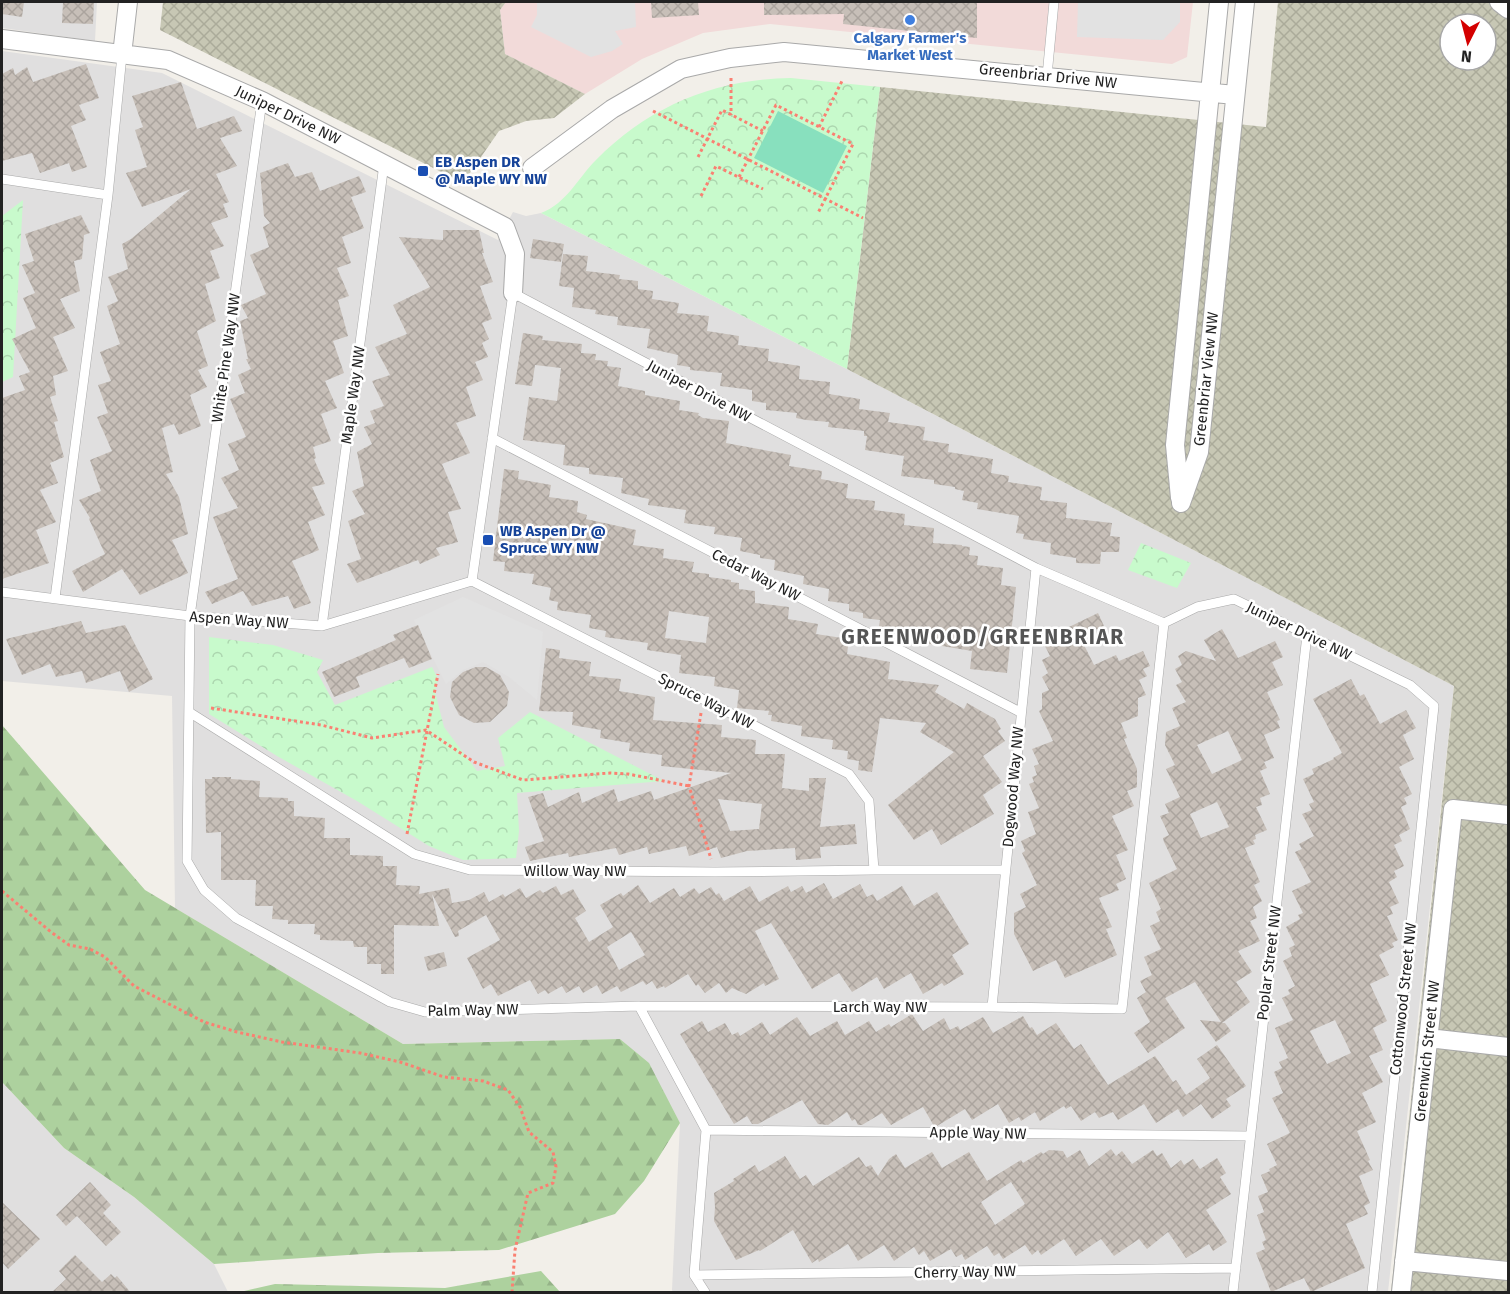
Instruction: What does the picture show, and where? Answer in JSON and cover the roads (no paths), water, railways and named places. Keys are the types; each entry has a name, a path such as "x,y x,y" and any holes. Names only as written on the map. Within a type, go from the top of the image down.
{"street":[{"path":"122,55 128,2"},
{"name":"Greenbriar View NW","path":"1220,2 1175,445 1180,503 1199,452 1245,2"},
{"path":"1499,2 1509,9"},
{"name":"Juniper Drive NW","path":"2,39 168,60 262,100 505,228 515,254 513,293"},
{"name":"Greenbriar Drive NW","path":"532,168 612,109 681,69 730,58 784,52 1235,95"},
{"name":"Greenwich Street NW","path":"1401,1293 1453,809 1509,815"},
{"path":"1428,1038 1509,1047"},
{"path":"1404,1261 1509,1270"}],"lane":[{"path":"1047,76 1054,2"},
{"path":"55,598 108,195 122,55"},
{"name":"White Pine Way NW","path":"190,616 262,100"},
{"name":"Maple Way NW","path":"322,626 384,164"},
{"path":"2,180 108,195"},
{"path":"472,581 513,293"},
{"name":"Juniper Drive NW","path":"513,293 1036,568 1164,623 1197,607 1234,599 1410,686 1434,706"},
{"name":"Cedar Way NW","path":"492,438 1020,712"},
{"name":"Dogwood Way NW","path":"992,1007 1036,568"},
{"name":"Aspen Way NW","path":"2,592 190,616 322,626 472,581"},
{"name":"Spruce Way NW","path":"472,581 849,774 870,801 874,870"},
{"name":"Palm Way NW","path":"190,616 187,861 204,890 236,918 390,1002 425,1012 639,1006"},
{"name":"Larch Way NW","path":"639,1006 992,1007 1122,1010 1164,623"},
{"name":"Poplar Street NW","path":"1233,1293 1307,634"},
{"name":"Cottonwood Street NW","path":"1372,1293 1434,706"},
{"name":"Willow Way NW","path":"189,712 414,854 470,870 715,872 1005,870"},
{"path":"639,1006 706,1130 694,1275 705,1293"},
{"name":"Apple Way NW","path":"706,1130 1249,1136"},
{"name":"Cherry Way NW","path":"694,1275 1236,1268"}],"place":[{"name":"Calgary Farmer's Market West","path":"910,20"},
{"name":"EB Aspen DR @ Maple WY NW","path":"423,171"},
{"name":"WB Aspen Dr @ Spruce WY NW","path":"488,540"}],"district":[{"name":"GREENWOOD/GREENBRIAR","path":"983,637"}]}
